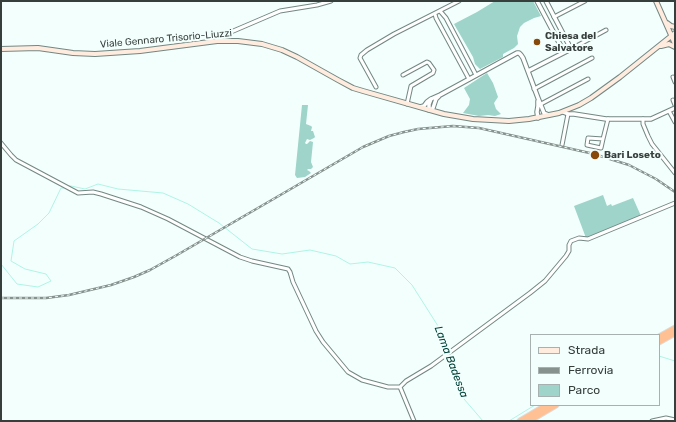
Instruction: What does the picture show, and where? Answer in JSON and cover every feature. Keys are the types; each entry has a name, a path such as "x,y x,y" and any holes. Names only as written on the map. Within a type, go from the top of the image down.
{"highway":[{"path":"660,338 675,328"},
{"path":"660,338 675,333"},
{"path":"520,421 545,406"},
{"path":"529,421 554,406"}],"main road":[{"path":"656,1 668,33 657,47"},
{"path":"665,22 675,27"},
{"path":"657,47 668,44 675,46 673,35 665,22"},
{"name":"Viale Gennaro Trisorio-Liuzzi","path":"1,49 38,48 95,54 140,51 217,41 253,42 271,46 296,56 353,88 420,108 468,119 509,121 538,118 563,112 579,105 620,77 673,35"}],"street":[{"path":"217,41 217,38 280,11 317,5 331,1"},
{"path":"376,87 360,58 361,55 394,34 459,1"},
{"path":"537,1 564,52"},
{"path":"546,1 571,49"},
{"path":"554,17 585,1"},
{"path":"440,11 446,18 476,75"},
{"path":"435,14 470,79"},
{"path":"528,71 606,30"},
{"path":"420,108 431,99 514,54 519,53 522,55 543,111 545,114 549,115"},
{"path":"534,89 592,58"},
{"path":"403,75 427,62 434,70 433,73 411,86 407,104"},
{"path":"673,77 675,82"},
{"path":"541,104 588,79"},
{"path":"430,110 433,108 440,95"},
{"path":"538,98 538,118"},
{"path":"430,110 429,104 431,99"},
{"path":"673,100 675,105"},
{"path":"435,103 440,113"},
{"path":"563,112 568,114 608,119 651,119 675,108"},
{"path":"538,118 543,111"},
{"path":"669,111 675,122"},
{"path":"529,119 537,112"},
{"path":"562,145 568,114"},
{"path":"603,139 588,138 587,145 601,148 608,119"},
{"path":"642,119 652,144 675,173"},
{"path":"594,146 596,138"},
{"path":"1,143 16,160 78,193 93,192 141,207 168,219 240,257 288,269 316,331 323,342 348,372 362,380 388,386 400,387 406,381 431,366 530,293 545,281 566,256 569,251 571,241 579,238 588,239 675,203"},
{"path":"400,387 414,421"},
{"path":"652,421 666,418 675,420"}],"green space":[{"path":"495,1 533,1 541,16 524,23 520,27 517,36 518,44 514,48 503,54 503,57 480,69 475,64 473,57 454,24"},
{"path":"487,73 493,83 498,97 494,103 496,109 501,114 495,116 479,116 463,113 469,105 470,99 464,88"},
{"path":"302,105 308,105 306,124 312,127 311,131 313,131 315,137 310,140 307,139 305,143 307,144 310,141 313,142 311,162 313,167 307,170 311,173 305,177 297,178 295,175"},
{"path":"603,195 607,206 611,204 612,206 633,198 641,216 586,238 574,206"}],"waterway":[{"name":"Lama Badessa","path":"69,186 85,189 98,184 118,189 163,193 188,204 219,223 252,249 282,254 310,250 336,256 350,264 368,262 395,268 412,285 438,326 449,350 464,399 483,421"},
{"name":"Lama Badessa","path":"1,264 17,284 38,287 51,281 46,274 25,269 11,261 14,241 38,224 49,213 61,188 64,188"},
{"name":"Lama Badessa","path":"660,356 675,361"},
{"name":"Lama Badessa","path":"509,421 533,406"}],"railway":[{"path":"1,298 46,298 69,295 111,285 134,277 177,255 363,147 389,136 418,129 453,126 479,128 594,154 629,165 656,179 675,192"}],"place":[{"name":"Chiesa del Salvatore","path":"537,42"},
{"name":"Bari Loseto","path":"595,155"}]}
